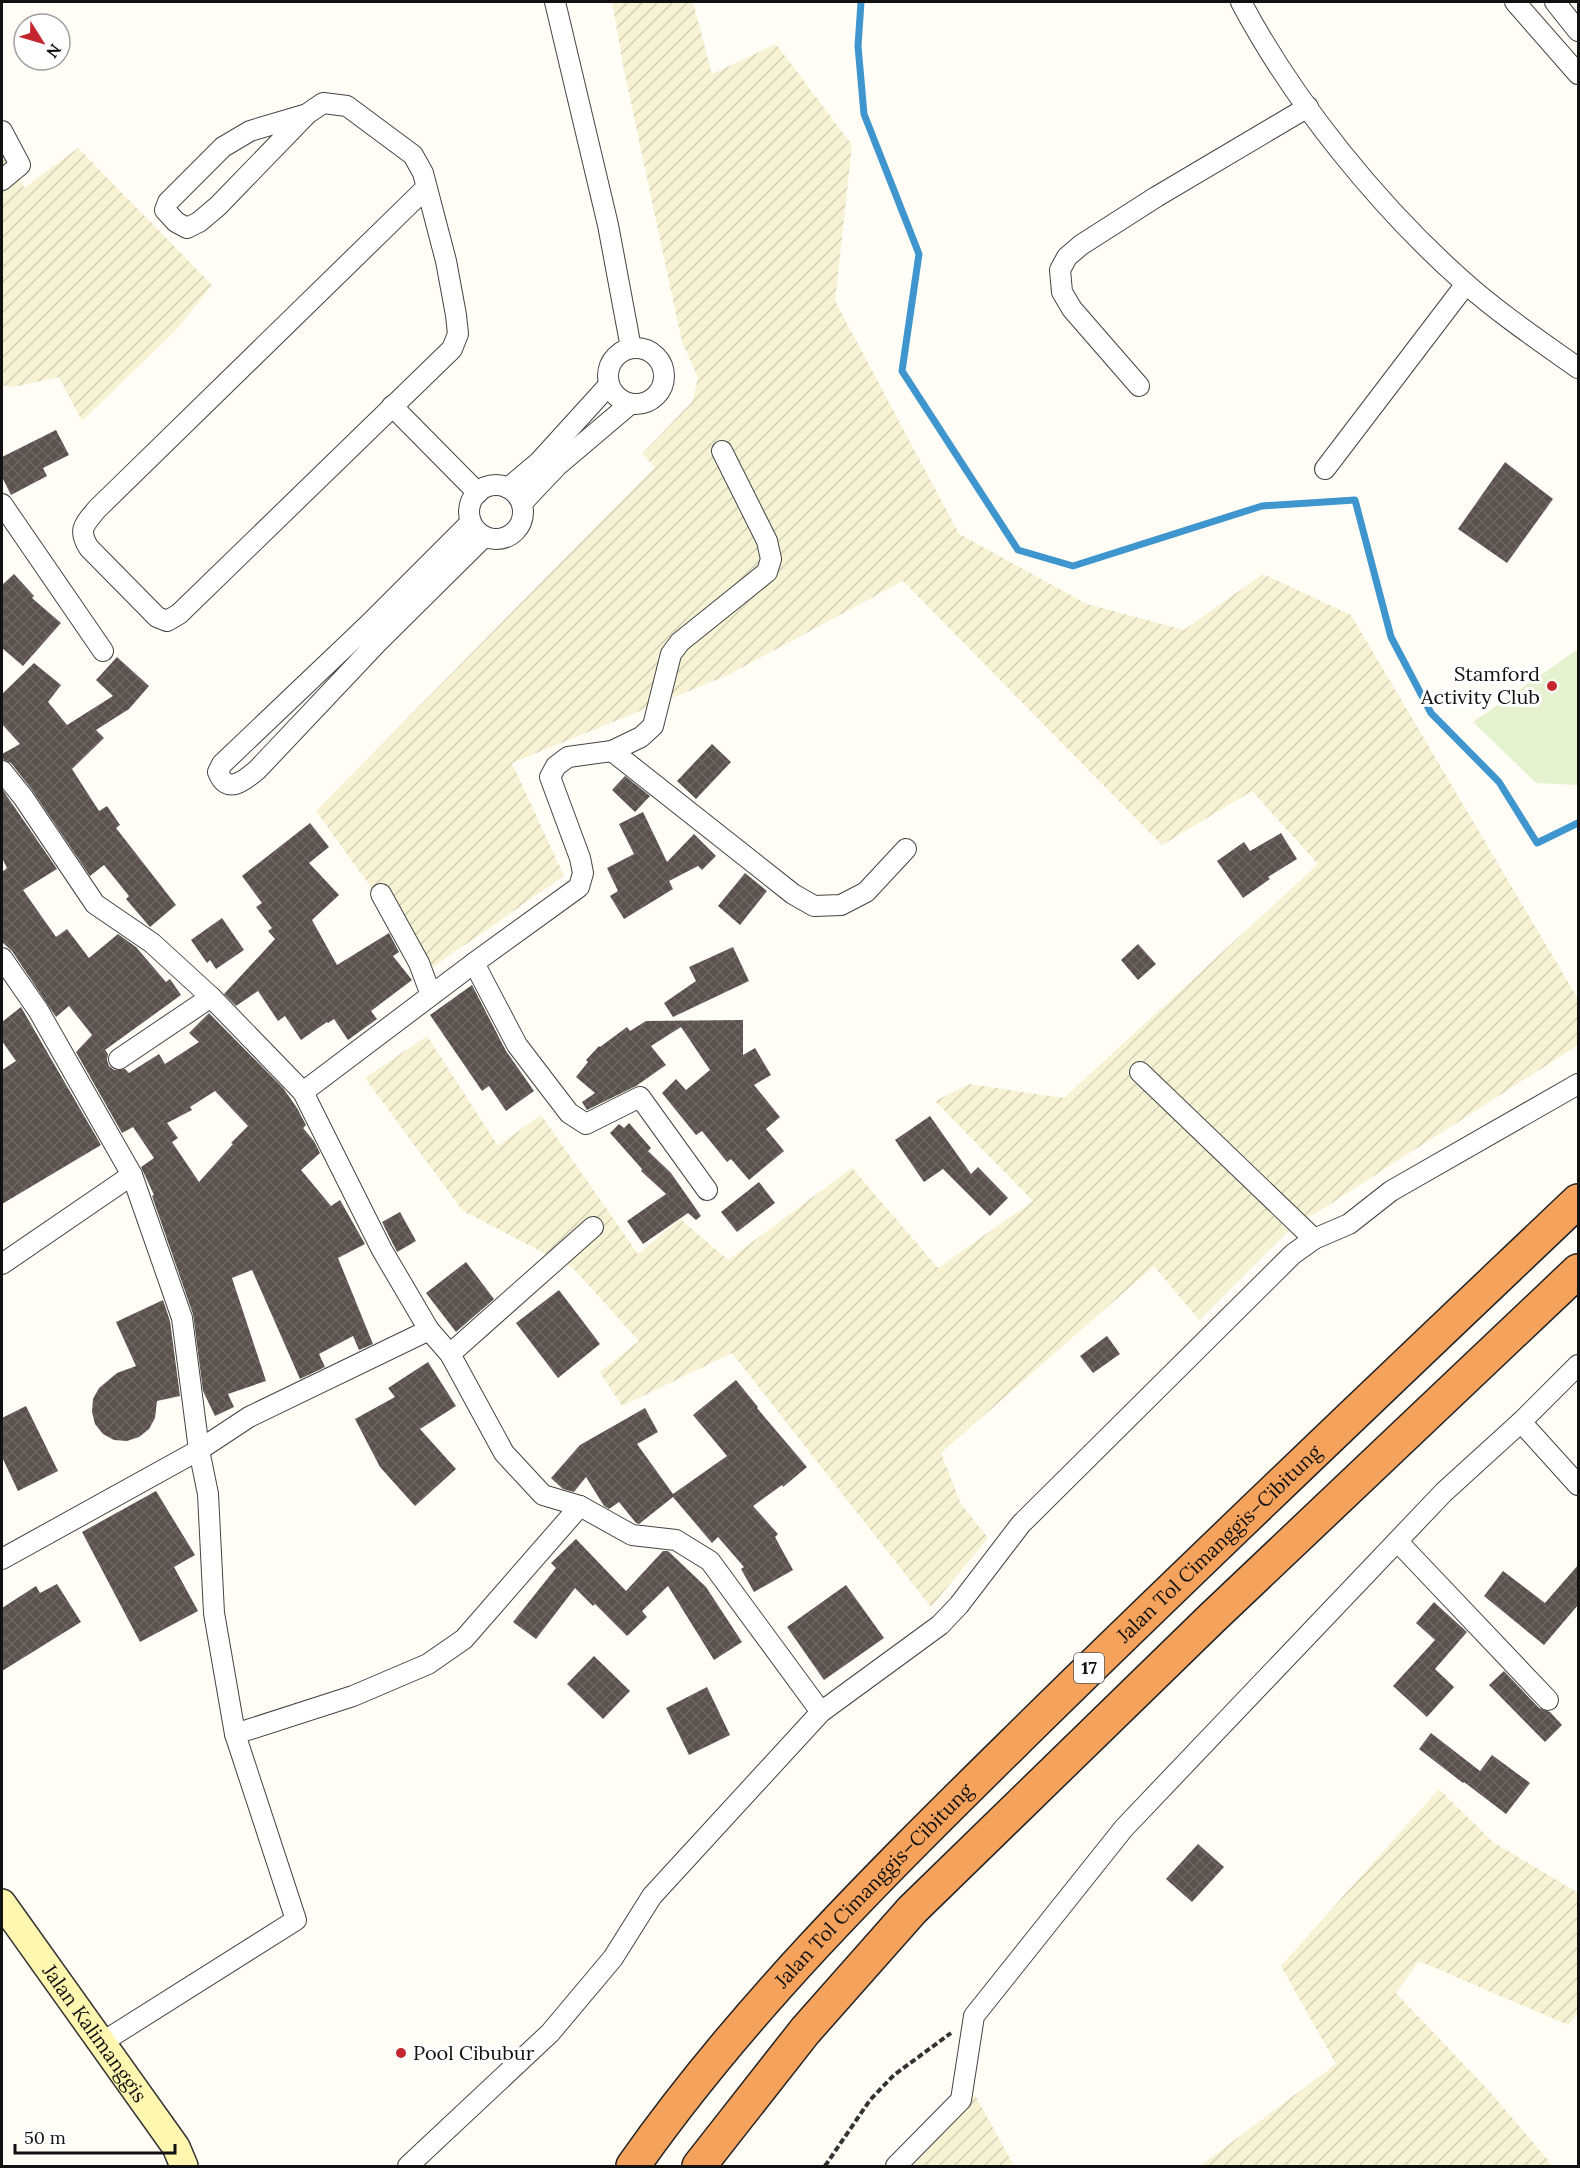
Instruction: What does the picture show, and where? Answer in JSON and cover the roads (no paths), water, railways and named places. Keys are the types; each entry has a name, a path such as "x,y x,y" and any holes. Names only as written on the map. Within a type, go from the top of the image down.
{"highway":[{"name":"Jalan Tol Cimanggis–Cibitung","path":"633,2166 662,2126 779,1984 890,1865 1179,1580 1578,1201"},
{"name":"17","path":"699,2166 805,2031 912,1910 1212,1618 1578,1271"}],"main road":[{"name":"Jalan Kalimanggis","path":"2,1903 176,2147 184,2166"}],"street":[{"path":"555,2 608,225 632,348"},
{"path":"1240,2 1284,75 1308,107 1348,160 1417,237 1466,284 1578,368"},
{"path":"1515,2 1578,74"},
{"path":"1555,2 1578,31"},
{"path":"307,114 250,131 223,147 168,202 165,210 176,222 187,228 199,222 218,206 307,114 323,103 346,106 413,155 423,173 447,261 458,334 452,349 173,618 167,621 157,617 89,548 82,538 83,526 426,188"},
{"path":"1139,386 1072,309 1062,292 1060,270 1067,257 1081,245 1156,197 1308,107"},
{"path":"2,131 20,165 2,180"},
{"path":"1325,469 1466,284"},
{"path":"632,348 651,352 663,367 662,387 649,402 640,405 620,401 608,386 609,366 614,357 622,351 632,348"},
{"path":"508,488 539,462 608,386"},
{"path":"522,503 564,460 630,404"},
{"path":"392,406 478,493"},
{"path":"303,1092 430,995 579,887 583,873 580,858 550,777 556,766 568,758 612,751 641,737 653,726 671,654 680,642 767,572 771,559 767,541 722,451"},
{"path":"498,485 516,494 522,503 523,514 521,524 514,532 505,538 495,539 484,537 476,531 469,511 478,493 487,487 498,485"},
{"path":"2,504 104,651"},
{"path":"471,522 222,764 218,772 220,779 236,785 257,770 378,642 484,537"},
{"path":"612,751 793,894 814,906 840,904 866,892 906,849"},
{"path":"2,771 23,797 95,904 152,943 211,997 303,1092 382,1250 429,1330 450,1354 504,1453 543,1496 580,1506 632,1535 676,1540 710,1561 821,1712"},
{"path":"381,894 419,963 430,995"},
{"path":"2,958 38,1010 132,1175 182,1318 199,1450 208,1494 214,1613 235,1734 296,1920 101,2043"},
{"path":"474,963 517,1046 569,1113 586,1124 640,1097 707,1190"},
{"path":"119,1059 211,997"},
{"path":"1140,1072 1314,1239"},
{"path":"408,2166 550,2033 613,1958 652,1896 821,1712 940,1625 959,1605 1021,1524 1293,1254 1314,1239 1349,1224 1391,1191 1578,1084"},
{"path":"2,1264 132,1175"},
{"path":"450,1354 593,1227"},
{"path":"2,1559 199,1450 249,1417 429,1330"},
{"path":"896,2166 961,2100 974,2016 1124,1828 1444,1492 1521,1422 1578,1365"},
{"path":"1521,1422 1578,1485"},
{"path":"235,1734 353,1696 428,1664 464,1639 580,1506"},
{"path":"1398,1542 1548,1700"}],"waterway":[{"path":"861,2 858,46 864,114 919,254 902,371 1018,550 1073,566 1262,506 1355,500 1391,637 1431,713 1499,782 1537,843 1578,823"}],"place":[{"name":"Stamford Activity Club","path":"1552,686"},
{"name":"Pool Cibubur","path":"401,2053"}]}
